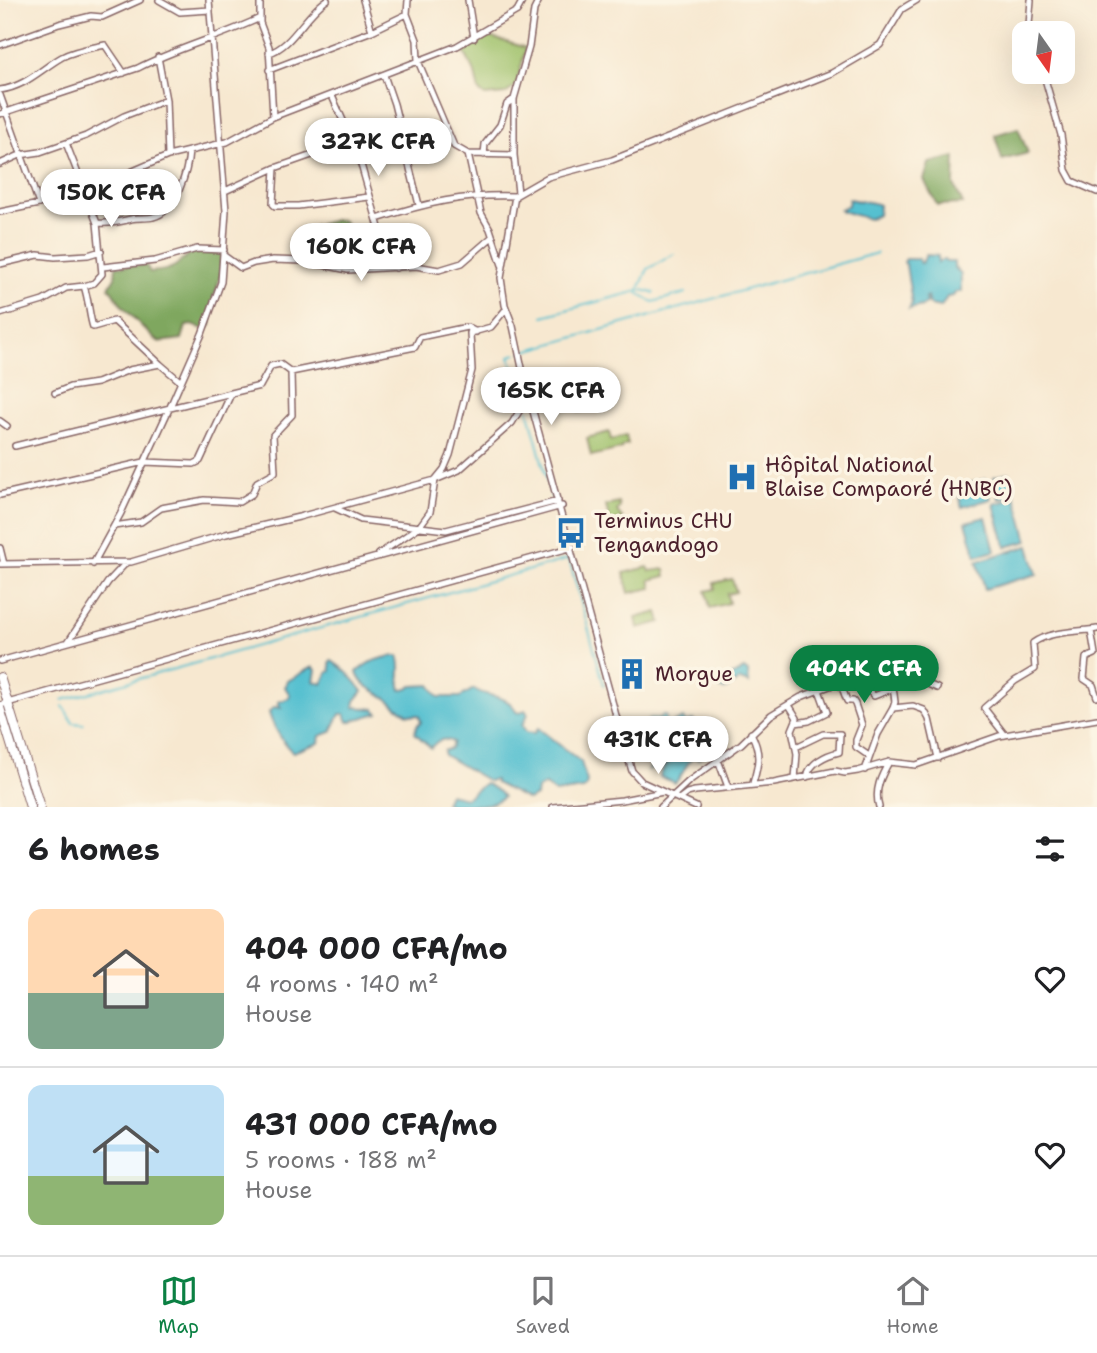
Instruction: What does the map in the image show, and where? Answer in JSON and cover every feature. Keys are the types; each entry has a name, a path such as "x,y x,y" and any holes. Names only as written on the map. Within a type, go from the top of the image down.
{"main road":[{"path":"0,677 5,738 30,807"},
{"path":"3,705 40,807"}],"street":[{"path":"0,46 59,24 91,16 102,17 140,0"},
{"path":"159,0 180,12 210,10"},
{"path":"93,564 114,526 170,407 221,282 225,191 209,0"},
{"path":"260,0 261,28 269,47 272,117"},
{"path":"269,53 286,45 298,28 327,0"},
{"path":"362,0 372,31"},
{"path":"408,0 407,14 418,50 418,61 454,146 468,154 514,155"},
{"path":"468,0 474,38"},
{"path":"0,212 39,204 168,156 219,144 272,117 332,96 474,38 517,11 523,0"},
{"path":"377,219 419,205 477,196 516,194 548,177 612,160 832,73 880,45 902,9 917,0"},
{"path":"1029,21 1031,0"},
{"path":"537,1 529,47 514,99 516,194 501,278 506,309 513,326 531,403 630,765 642,782 696,807"},
{"path":"269,70 372,31 407,14"},
{"path":"2,113 124,73 260,18"},
{"path":"39,204 2,113 0,93 31,79 65,55 105,45 124,73"},
{"path":"418,50 428,58"},
{"path":"158,57 166,100 168,156"},
{"path":"384,75 394,104 419,205"},
{"path":"1046,84 1061,135 1066,170 1072,181 1097,192"},
{"path":"332,96 352,141 382,238 393,252 396,268"},
{"path":"484,155 485,144 500,125 507,104 514,99"},
{"path":"0,164 20,155 66,143 166,100"},
{"path":"225,191 275,168 352,141"},
{"path":"0,314 43,301 66,288 85,286 100,279 103,267 97,223 66,143"},
{"path":"97,223 150,218 161,213 184,180 189,151"},
{"path":"468,154 481,212 502,265"},
{"path":"275,168 275,206 369,198"},
{"path":"103,267 155,261 197,249 224,253 241,268 273,260 304,261 348,270 416,266 439,270 462,263 492,237"},
{"path":"0,264 38,255 88,255 102,251"},
{"path":"85,286 93,327 114,321 181,382"},
{"path":"373,558 419,527 430,512 435,480 450,455 472,370 470,333 491,327 506,309"},
{"path":"290,372 415,347 420,337 467,327 476,331"},
{"path":"55,393 70,387 97,383 129,370 160,364"},
{"path":"15,446 260,386 271,366 280,364 290,372 292,415 274,435 275,471 257,482 252,494 239,502 204,500 161,508 141,522 114,526"},
{"path":"0,495 144,462 194,464 200,461 231,394"},
{"path":"0,548 2,564 126,563 226,534 335,508 435,480 459,470 512,423 523,405 531,403"},
{"path":"0,421 7,426"},
{"path":"335,508 361,520 454,529 560,505"},
{"path":"0,661 560,505"},
{"path":"3,705 572,547"},
{"path":"68,642 99,595 126,563"},
{"path":"1005,734 984,708 1015,681 1035,669 1033,643 1037,639 1094,629 1096,654 1086,658 1084,679 1093,685 1097,697"},
{"path":"677,798 689,781 741,744 771,715 819,690 855,677 898,667 918,669 930,685 937,688"},
{"path":"865,769 878,734 893,708 891,678 898,667"},
{"path":"855,677 860,690 874,696 892,690"},
{"path":"840,682 846,702 853,701 862,725 856,747 869,756"},
{"path":"795,723 808,721 827,712 819,690"},
{"path":"789,705 797,716 792,730 797,754 795,779"},
{"path":"893,708 913,706 924,710 929,719 938,758"},
{"path":"661,807 687,793 835,771 845,773 889,762 916,765 1005,734 1097,719"},
{"path":"751,733 759,751 759,765 753,783"},
{"path":"796,747 823,734 840,734 839,752 824,757 808,771 807,777"},
{"path":"718,760 728,787"},
{"path":"879,807 879,780 889,762"},
{"path":"553,807 623,804 663,792"}],"green space":[{"path":"490,37 526,48 516,86 505,94 485,96 479,91 474,70 464,52 482,39"},
{"path":"1018,128 1028,153 1002,160 995,135"},
{"path":"955,157 954,185 963,204 937,205 924,180 929,163"},
{"path":"334,220 344,221 347,228 353,227 358,237 348,254 335,262 329,262 322,260 309,244 313,238 314,226"},
{"path":"195,252 220,252 222,259 211,308 211,325 204,329 186,326 182,339 160,342 124,308 109,287 115,277 116,266 146,265 150,272 162,271"},
{"path":"590,391 591,394 598,392 601,406 579,412 575,395"},
{"path":"609,432 611,440 626,436 628,444 621,449 591,456 587,438"},
{"path":"619,503 617,511 623,519 610,523 606,506"},
{"path":"648,567 650,571 665,569 666,576 650,580 652,588 629,593 624,573"},
{"path":"732,579 736,592 727,594 729,603 710,608 706,591 715,589 714,583"},
{"path":"658,612 661,622 638,628 636,618"}],"water":[{"path":"849,199 879,205 878,215 869,219 840,210 848,205"},
{"path":"926,255 938,256 938,263 943,259 946,262 954,262 954,267 961,275 961,292 947,297 941,307 929,305 925,297 926,303 922,306 909,309 912,303 904,262 906,259 919,259 922,263"},
{"path":"1009,473 1015,495 999,499 994,477"},
{"path":"986,479 991,499 962,507 957,487"},
{"path":"1016,498 1028,541 1006,547 994,504"},
{"path":"986,517 995,551 976,556 966,522"},
{"path":"1029,546 1037,574 985,589 977,561"},
{"path":"398,656 399,660 401,690 430,685 439,697 460,697 474,689 503,699 513,706 516,712 525,710 528,714 522,725 526,732 535,733 538,728 581,762 587,781 586,787 555,793 545,785 537,789 536,796 528,800 495,783 495,780 488,781 444,755 444,751 451,748 453,742 440,740 431,748 415,733 421,722 419,715 402,711 359,677 357,672 366,665"},
{"path":"332,661 363,691 354,707 375,709 378,713 348,722 345,714 340,714 331,732 320,736 319,743 293,752 278,734 269,712 274,707 281,708 278,702 289,698 285,687 288,681 312,667 316,670 314,681 322,684 331,671"},
{"path":"744,669 748,672 749,683 740,680 724,690 716,686 717,681 729,681 731,676"},
{"path":"663,715 666,717 666,726 683,718 686,723 693,720 699,724 702,738 703,746 699,759 693,757 675,783 660,777 662,770 681,752 697,752 699,746 683,748 674,753 663,766 649,770 653,761 651,755 643,754 640,749 645,743 641,730 650,718 659,719"},
{"path":"485,783 503,797 484,805 454,806 445,803 449,794 466,798"}],"waterway":[{"path":"522,352 877,253"},
{"path":"638,291 648,269 674,254"},
{"path":"543,316 642,290 654,293"},
{"path":"638,293 653,302 686,293"},
{"path":"517,354 510,356 518,388 523,391 525,399"},
{"path":"528,409 552,499"},
{"path":"63,700 569,559 604,685"},
{"path":"63,706 73,723 84,724"}],"place":[{"name":"Hôpital National Blaise Compaoré (HNBC)","path":"742,477"},
{"name":"Terminus CHU Tengandogo","path":"571,533"},
{"name":"Morgue","path":"632,674"}]}
